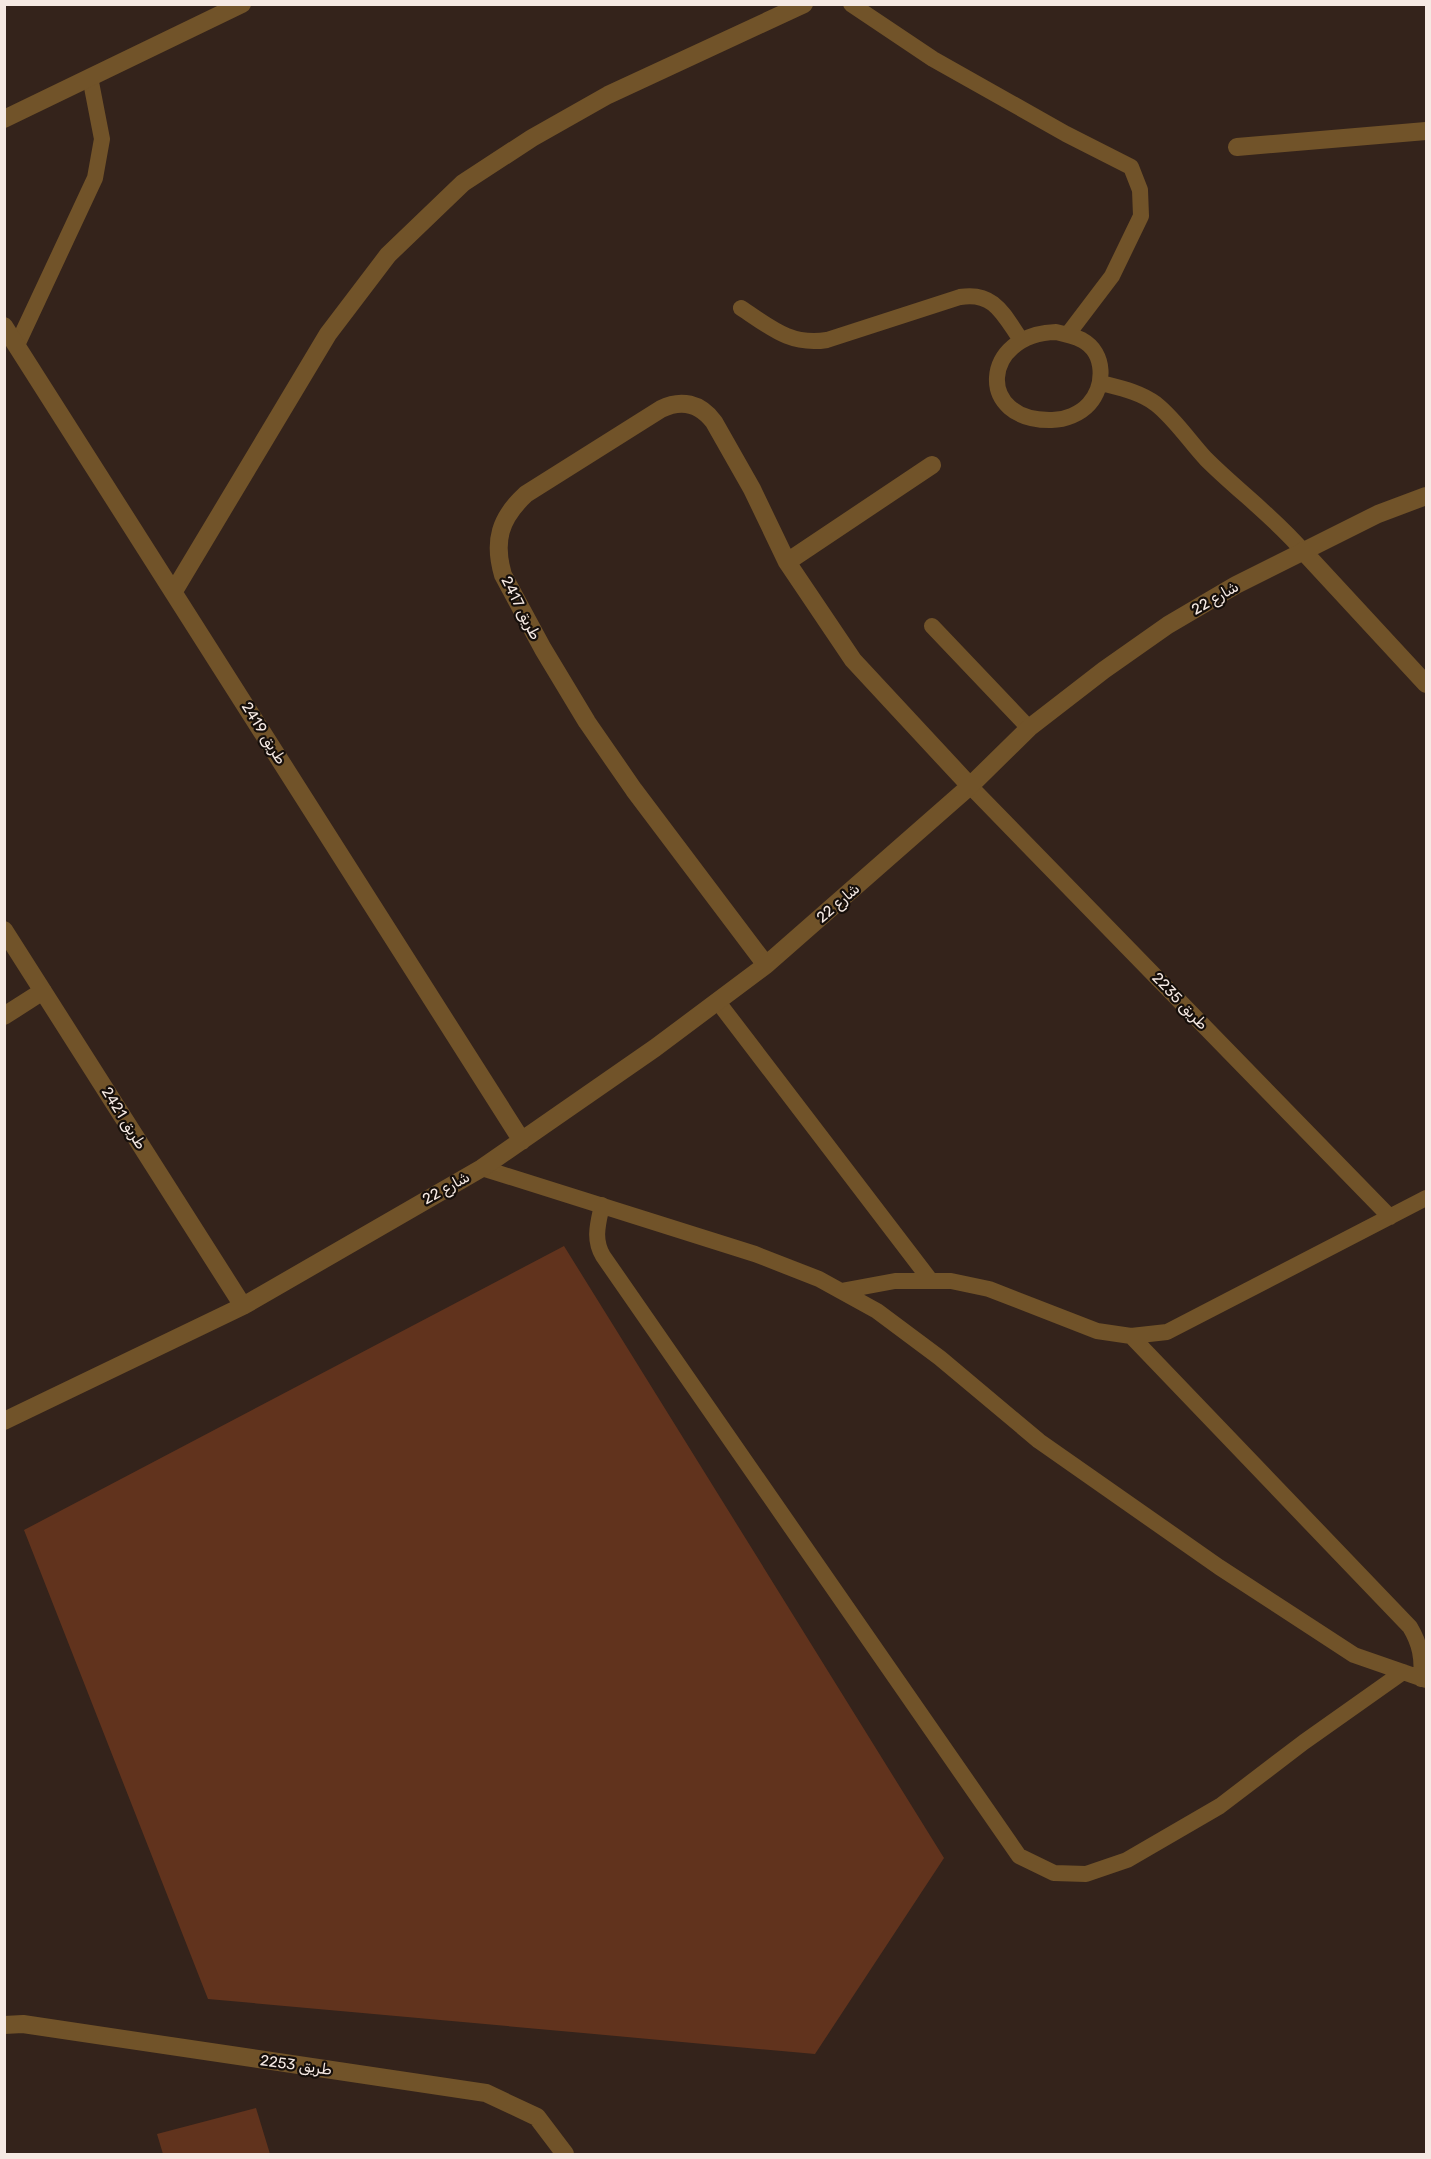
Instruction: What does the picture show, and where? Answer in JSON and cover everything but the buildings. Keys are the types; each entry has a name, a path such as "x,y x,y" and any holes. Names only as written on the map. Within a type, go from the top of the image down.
{"street":[{"path":"4,119 242,4"},
{"path":"174,591 328,334 388,255 463,183 532,138 608,95 804,4"},
{"path":"1237,147 1426,131"},
{"name":"طريق 2419","path":"4,326 522,1141"},
{"name":"طريق 2417","path":"766,965 634,790 586,722 543,650 504,575 498,549 500,535 505,519 526,494 661,409 680,403 700,408 708,413 752,489 787,562 853,660 970,786"},
{"path":"787,562 932,465"},
{"name":"شارع 22","path":"4,1421 243,1306 482,1168 718,1002 766,965 970,786 1029,728 1104,670 1168,625 1236,585 1378,514 1426,496"},
{"path":"1303,551 1426,684"},
{"name":"طريق 2421","path":"4,930 243,1306"},
{"path":"4,1016 43,991"},
{"name":"طريق 2253","path":"4,2025 23,2025 486,2093 537,2117 565,2154"}],"lane":[{"path":"851,4 943,65 1066,134 1131,166 1140,190 1141,216 1112,276 1068,334"},
{"path":"17,345 95,178 102,139 90,78"},
{"path":"741,308 790,339 814,343 970,295 981,296 998,307 1021,340"},
{"path":"1043,333 1068,334 1084,341 1095,352 1100,367 1101,383 1095,397 1085,409 1057,420 1042,420 1015,413 1003,402 997,387 997,372 1002,358 1021,340 1043,333"},
{"path":"1101,383 1134,392 1155,404 1177,424 1206,458 1287,532 1303,551"},
{"path":"932,626 1029,728"},
{"name":"طريق 2235","path":"970,786 1390,1217"},
{"path":"718,1002 931,1281"},
{"path":"482,1168 755,1254 819,1279 877,1311 940,1358 1039,1441 1219,1567 1354,1655 1424,1679 1419,1642 1410,1627 1131,1336"},
{"path":"841,1291 895,1281 951,1281 989,1289 1097,1331 1131,1336 1167,1332 1426,1198"},
{"path":"602,1205 596,1244 603,1256 1019,1856 1054,1873 1086,1874 1127,1860 1220,1806 1402,1672"}],"shaded area":[{"path":"564,1246 944,1858 815,2054 208,1999 24,1530"},
{"path":"256,2108 270,2154 163,2154 157,2134"}]}
